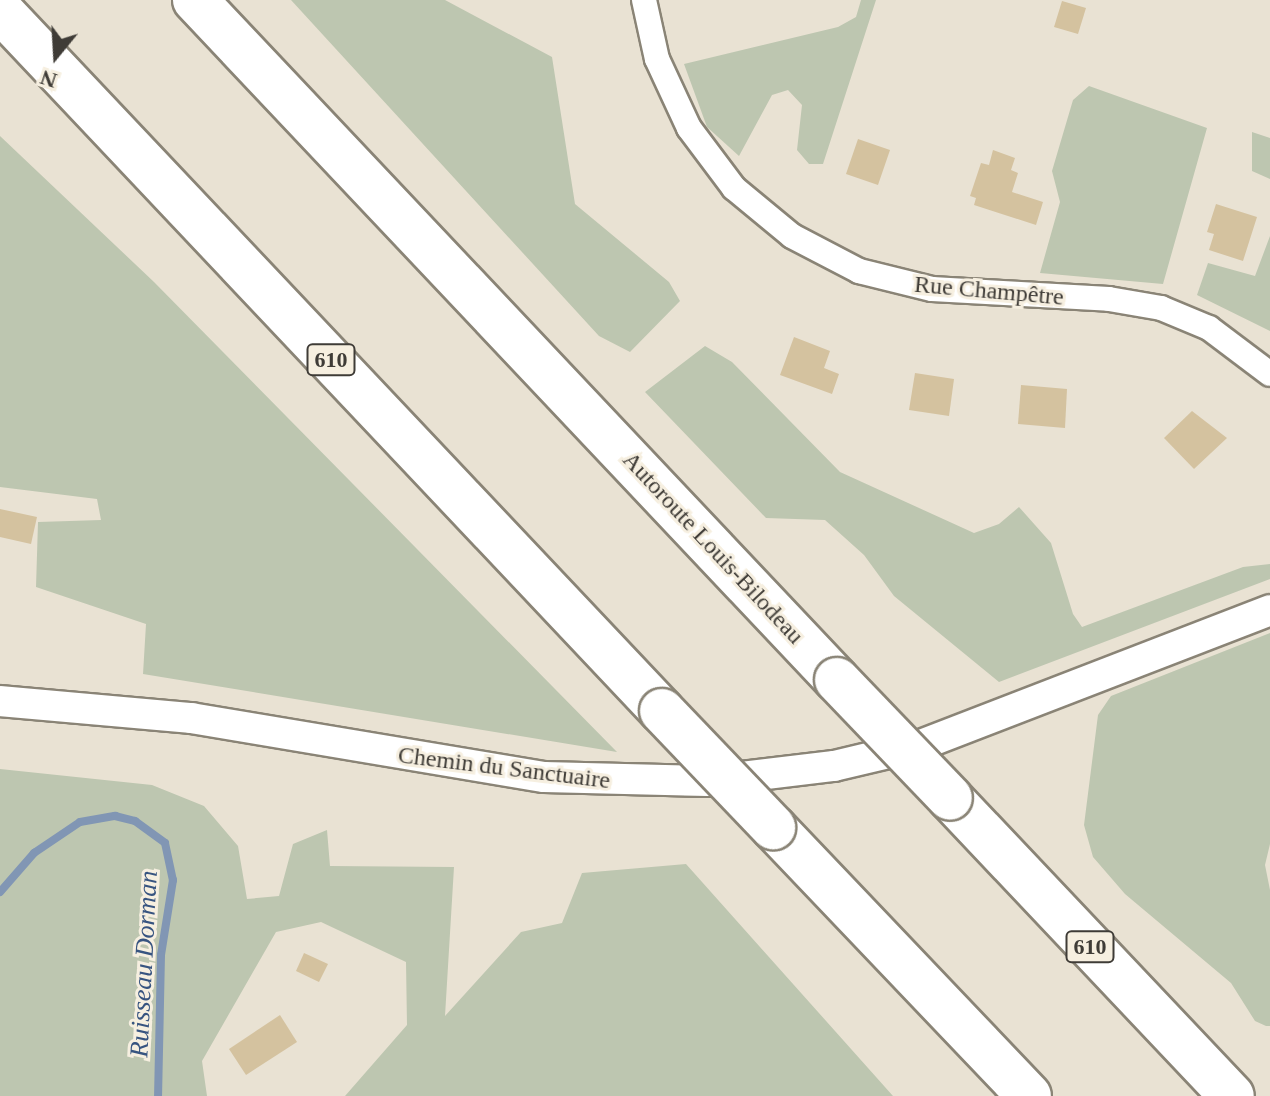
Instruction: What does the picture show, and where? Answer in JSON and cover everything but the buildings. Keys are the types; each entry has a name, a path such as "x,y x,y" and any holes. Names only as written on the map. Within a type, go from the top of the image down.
{"highway":[{"name":"Autoroute Louis-Bilodeau","path":"195,0 1232,1096"},
{"name":"610","path":"0,10 1029,1096"}],"street":[{"name":"Rue Champêtre","path":"644,0 657,59 689,128 734,188 792,236 859,271 932,289 1109,299 1161,308 1209,328 1270,374"},
{"name":"Chemin du Sanctuaire","path":"0,701 179,717 544,777 708,781 826,767 918,746 1270,610"}],"green space":[{"path":"291,0 445,0 552,57 575,204 669,282 680,301 630,352 599,336"},
{"path":"861,0 876,0 823,164 809,164 797,150 802,105 788,90 772,95 739,156 707,127 684,64 838,27 856,17"},
{"path":"1089,86 1207,128 1163,284 1040,273 1060,202 1052,171 1073,100"},
{"path":"1252,132 1270,138 1270,179 1252,171"},
{"path":"0,136 154,282 617,752 143,674 146,624 36,587 38,522 101,520 97,499 0,487"},
{"path":"1270,236 1270,331 1197,295 1208,263 1255,276"},
{"path":"705,346 732,362 840,472 974,533 999,524 1019,507 1051,543 1073,614 1082,627 1243,567 1270,564 1270,579 999,682 894,596 864,555 825,520 766,518 645,392"},
{"path":"1270,633 1270,844 1265,865 1270,890 1270,1026 1266,1026 1255,1021 1231,983 1125,894 1093,857 1084,825 1098,715 1111,696"},
{"path":"0,769 152,785 204,806 238,846 247,899 279,896 293,844 327,830 330,866 454,867 445,1016 521,932 562,923 582,873 686,864 893,1096 345,1096 407,1025 406,962 321,922 276,932 202,1061 207,1096 0,1096"}],"waterway":[{"name":"Ruisseau Dorman","path":"0,892 34,853 80,822 115,816 135,821 165,843 173,880 161,955 158,1096"}]}
